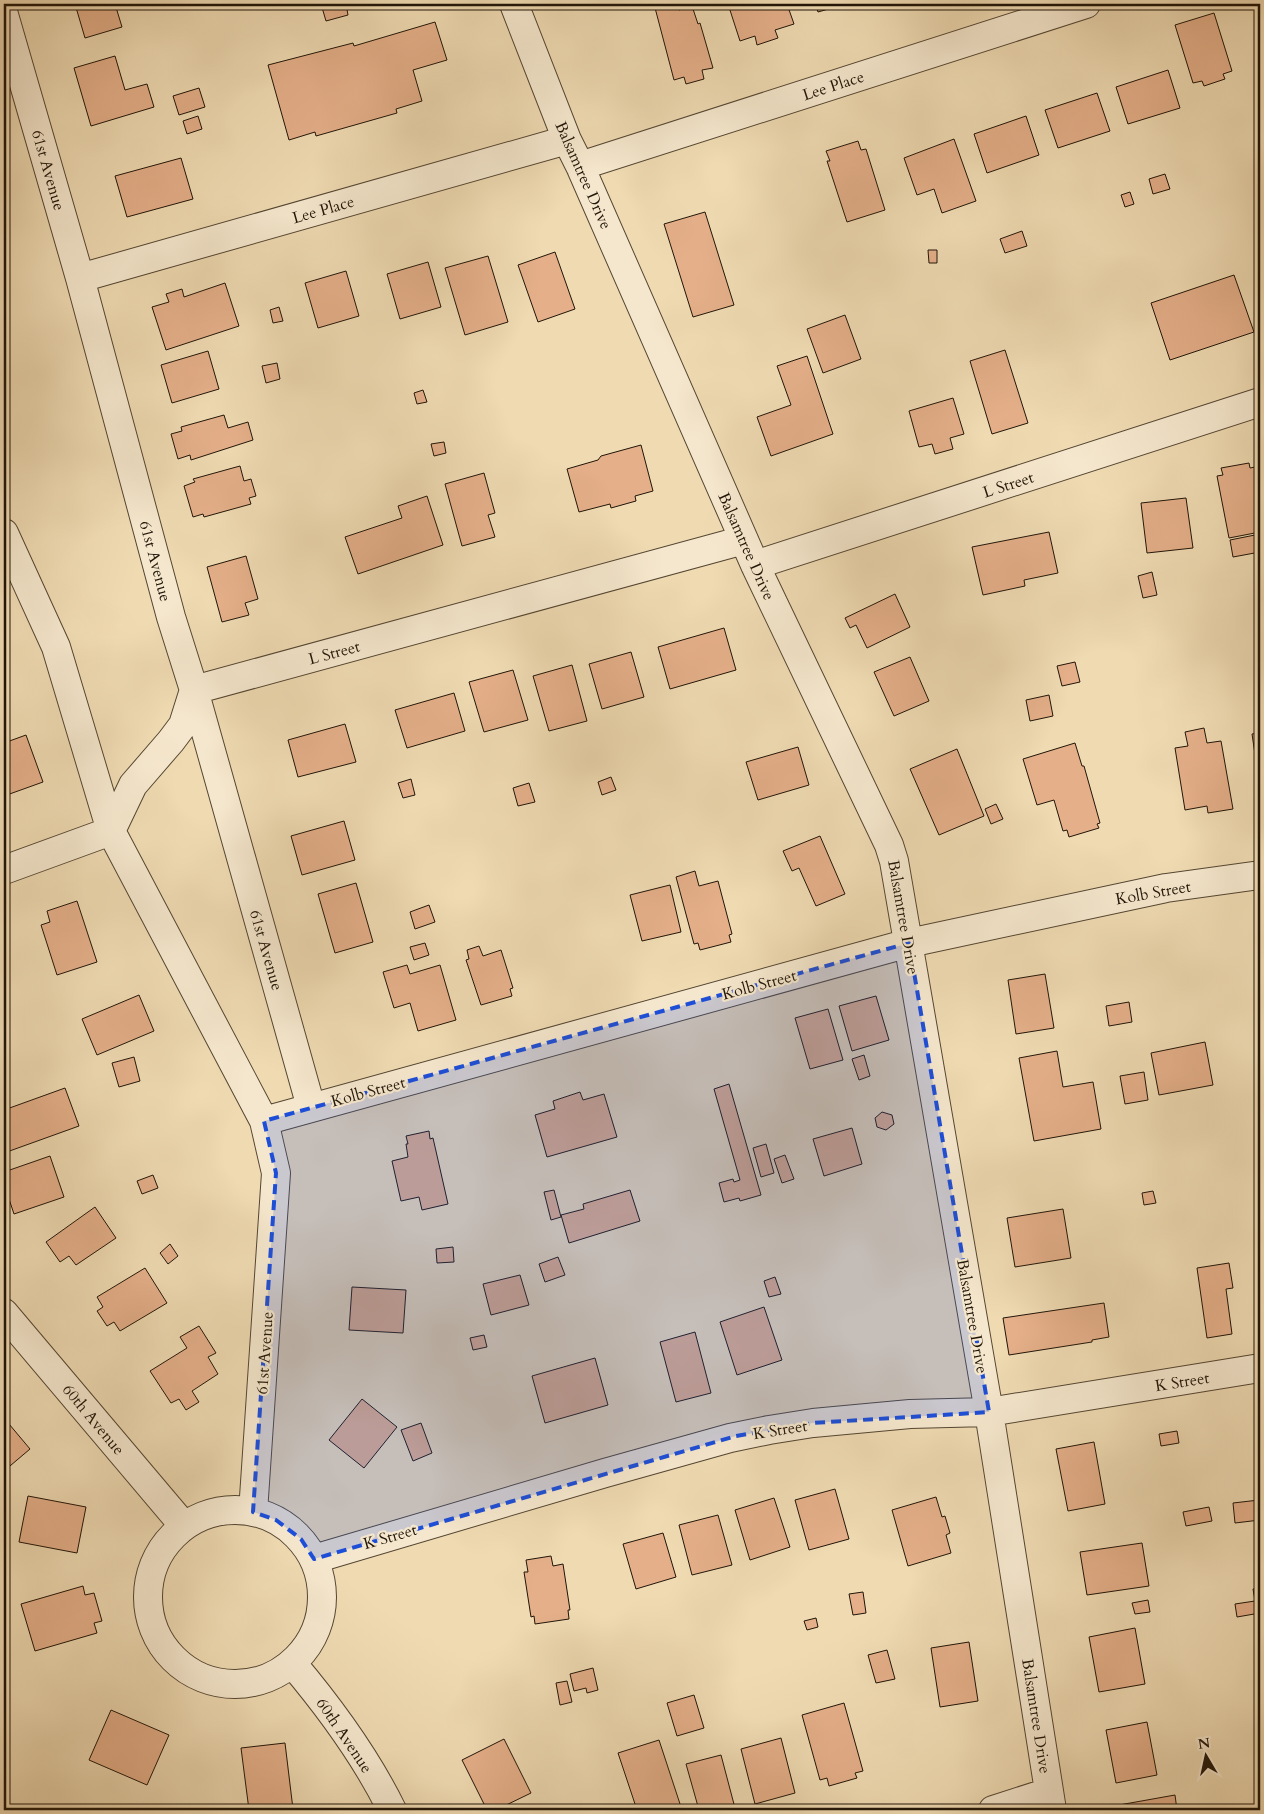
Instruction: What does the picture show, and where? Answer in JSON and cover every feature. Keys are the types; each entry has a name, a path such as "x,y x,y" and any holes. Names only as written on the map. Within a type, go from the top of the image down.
{"street":[{"name":"Balsamtree Drive","path":"514,4 567,140 755,565 890,846 898,879 989,1412 1051,1801"},
{"name":"Lee Place","path":"580,166 1086,4"},
{"name":"61st Avenue","path":"4,15 80,278 171,617 194,690 311,1107"},
{"name":"Lee Place","path":"80,278 567,140"},
{"name":"L Street","path":"755,565 1260,402"},
{"name":"61st Avenue","path":"4,533 56,647 111,831 264,1120 276,1173 253,1512"},
{"name":"L Street","path":"194,690 744,540"},
{"path":"4,870 111,831 132,786 183,725 194,690"},
{"name":"Kolb Street","path":"264,1120 909,943 1166,888 1260,875"},
{"name":"60th Avenue","path":"4,1313 184,1526"},
{"name":"K Street","path":"314,1559 736,1436 813,1423 910,1414 989,1412 1260,1368"},
{"path":"223,1510 253,1512 276,1520 301,1539 314,1559 321,1578 322,1604 318,1623 310,1642 292,1664 280,1672 262,1680 245,1684 217,1682 185,1669 159,1642 151,1623 148,1602 149,1580 154,1562 171,1537 184,1526 206,1514 223,1510"},
{"name":"60th Avenue","path":"292,1664 313,1689 368,1766 392,1810"},
{"path":"993,1810 1051,1801"}],"highlighted area":[{"path":"909,943 989,1412 813,1423 736,1436 314,1559 301,1539 276,1520 253,1512 276,1173 264,1121"}],"building":[{"path":"75,4 115,4 122,27 85,38"},
{"path":"321,4 346,4 348,15 326,21"},
{"path":"654,4 678,4 679,10 692,6 698,24 700,23 713,68 702,70 704,79 686,84 684,77 674,80"},
{"path":"728,4 787,4 794,24 775,30 778,38 757,45 755,36 740,41"},
{"path":"815,4 846,4 818,12"},
{"path":"1214,13 1232,71 1223,74 1225,79 1204,86 1202,81 1193,83 1175,25"},
{"path":"435,22 447,60 413,70 422,101 396,109 397,113 316,136 315,132 289,140 268,65 353,43 354,46"},
{"path":"115,56 125,90 147,84 154,107 91,126 74,68"},
{"path":"1168,70 1180,108 1128,124 1116,87"},
{"path":"199,88 205,107 179,115 173,96"},
{"path":"1097,93 1110,131 1058,148 1045,110"},
{"path":"198,116 202,129 187,134 183,121"},
{"path":"1026,116 1039,155 987,173 974,134"},
{"path":"954,139 976,201 942,213 934,189 917,195 904,158"},
{"path":"858,141 861,150 866,149 885,210 847,222 827,161 830,161 826,151"},
{"path":"181,158 193,199 127,217 115,176"},
{"path":"1165,174 1170,189 1153,194 1149,179"},
{"path":"1130,192 1134,204 1125,207 1121,195"},
{"path":"705,212 734,305 693,317 664,224"},
{"path":"1022,231 1027,246 1005,253 1000,239"},
{"path":"928,250 937,250 937,263 929,263"},
{"path":"555,252 575,309 538,322 518,265"},
{"path":"488,256 508,322 465,335 445,268"},
{"path":"428,262 441,307 400,319 387,274"},
{"path":"346,271 359,316 318,328 305,283"},
{"path":"1234,275 1254,332 1170,360 1151,303"},
{"path":"225,283 239,326 166,350 152,307 169,302 166,294 182,289 184,297"},
{"path":"279,307 283,321 273,323 270,310"},
{"path":"845,315 861,359 823,373 807,329"},
{"path":"1005,350 1028,423 992,434 970,361"},
{"path":"208,351 219,389 172,403 161,365"},
{"path":"807,356 833,434 771,456 757,417 791,405 777,366"},
{"path":"277,363 280,379 266,383 262,366"},
{"path":"423,390 427,402 417,404 414,393"},
{"path":"953,398 964,434 950,438 953,449 935,454 932,444 919,447 909,411"},
{"path":"224,415 228,428 248,422 253,440 191,460 190,455 178,459 171,434 182,431 181,427"},
{"path":"444,442 446,453 434,456 431,444"},
{"path":"641,445 653,491 635,496 636,501 611,508 610,504 579,512 567,469 598,460 601,456"},
{"path":"1249,463 1250,468 1255,467 1260,496 1260,532 1229,538 1217,476 1223,475 1221,468"},
{"path":"240,466 244,481 251,479 256,496 249,498 251,504 204,517 203,514 193,517 184,486 195,482 193,479"},
{"path":"484,473 495,513 488,515 495,537 462,546 445,484"},
{"path":"427,496 443,545 358,574 345,537 402,518 398,506"},
{"path":"1186,498 1193,548 1147,553 1141,503"},
{"path":"1049,532 1058,573 1024,580 1025,586 983,595 972,547"},
{"path":"1260,534 1260,552 1233,557 1230,540"},
{"path":"246,556 258,599 245,603 249,615 222,622 207,567"},
{"path":"1152,572 1157,595 1143,598 1138,576"},
{"path":"895,594 910,627 867,648 856,625 850,628 845,618"},
{"path":"724,628 736,670 670,689 658,647"},
{"path":"631,652 644,697 602,709 589,664"},
{"path":"910,657 929,701 894,716 874,672"},
{"path":"1075,662 1080,682 1062,686 1057,666"},
{"path":"572,665 587,721 549,731 533,676"},
{"path":"513,670 528,720 484,732 469,682"},
{"path":"454,693 465,731 407,748 395,710"},
{"path":"1049,695 1053,716 1030,721 1026,700"},
{"path":"345,724 356,762 298,777 288,740"},
{"path":"1204,728 1207,743 1221,741 1233,809 1208,813 1207,806 1185,810 1175,748 1188,746 1185,732"},
{"path":"1260,733 1260,788 1252,734"},
{"path":"26,735 43,782 4,796 4,743"},
{"path":"1075,743 1082,766 1084,766 1100,823 1097,824 1099,828 1069,837 1067,830 1063,831 1054,800 1037,805 1023,759"},
{"path":"798,747 809,785 758,800 746,762"},
{"path":"957,749 984,816 939,835 910,769"},
{"path":"611,777 616,790 602,795 598,782"},
{"path":"411,779 415,795 403,798 398,783"},
{"path":"529,783 535,802 518,806 513,788"},
{"path":"996,804 1003,819 991,824 985,809"},
{"path":"344,821 355,860 302,875 291,836"},
{"path":"820,836 845,894 816,906 799,868 792,871 783,851"},
{"path":"695,871 699,886 718,881 732,934 729,935 731,942 700,950 698,943 694,944 676,877"},
{"path":"356,883 373,942 335,953 318,894"},
{"path":"670,885 681,932 642,941 630,895"},
{"path":"77,901 97,962 57,975 41,925 50,922 47,911"},
{"path":"429,905 435,922 415,929 410,912"},
{"path":"425,943 429,955 414,960 410,947"},
{"path":"479,946 483,956 501,950 513,988 510,989 512,996 481,1005 466,960 469,959 467,950"},
{"path":"407,965 410,974 440,965 456,1020 418,1031 410,1003 394,1008 383,972"},
{"path":"1045,974 1054,1028 1016,1034 1008,980"},
{"path":"139,995 154,1031 97,1055 82,1019"},
{"path":"876,996 889,1040 852,1051 839,1006"},
{"path":"1129,1002 1132,1022 1109,1026 1106,1006"},
{"path":"828,1009 843,1060 810,1069 795,1018"},
{"path":"1205,1042 1213,1085 1159,1095 1151,1053"},
{"path":"1057,1051 1063,1087 1093,1082 1101,1129 1034,1141 1019,1058"},
{"path":"864,1055 870,1076 859,1080 852,1059"},
{"path":"134,1057 140,1081 119,1087 112,1063"},
{"path":"1144,1072 1148,1100 1125,1104 1120,1076"},
{"path":"729,1084 761,1195 740,1201 739,1198 724,1202 719,1183 733,1179 734,1182 740,1180 714,1089"},
{"path":"65,1088 79,1126 4,1153 4,1110"},
{"path":"580,1092 583,1100 604,1094 617,1137 547,1157 535,1115 555,1109 553,1101"},
{"path":"882,1112 892,1115 894,1124 886,1130 877,1127 875,1118"},
{"path":"852,1128 862,1164 824,1176 813,1139"},
{"path":"429,1131 430,1139 433,1138 448,1204 422,1210 419,1197 401,1201 392,1161 408,1157 406,1136"},
{"path":"766,1144 774,1173 761,1177 753,1148"},
{"path":"785,1155 794,1179 782,1183 774,1159"},
{"path":"50,1156 64,1197 14,1214 4,1184 4,1172"},
{"path":"153,1175 158,1188 142,1194 137,1181"},
{"path":"554,1190 561,1217 551,1220 544,1192"},
{"path":"630,1190 640,1221 569,1243 561,1215 584,1209 583,1204"},
{"path":"1153,1191 1156,1203 1144,1205 1142,1193"},
{"path":"95,1207 116,1238 76,1265 69,1256 60,1262 46,1242"},
{"path":"1063,1209 1071,1258 1015,1267 1007,1218"},
{"path":"170,1244 178,1256 168,1264 160,1253"},
{"path":"453,1247 454,1262 437,1263 436,1249"},
{"path":"558,1257 565,1275 545,1282 539,1264"},
{"path":"1229,1263 1233,1288 1226,1289 1232,1334 1207,1338 1197,1268"},
{"path":"145,1268 167,1303 120,1331 114,1322 107,1326 97,1311 103,1307 97,1297"},
{"path":"520,1275 529,1305 491,1315 483,1284"},
{"path":"775,1277 781,1294 769,1297 764,1281"},
{"path":"352,1287 406,1290 403,1333 349,1330"},
{"path":"1104,1303 1109,1337 1092,1340 1092,1342 1009,1355 1003,1318"},
{"path":"764,1307 782,1360 737,1375 720,1322"},
{"path":"199,1326 216,1353 208,1357 218,1374 192,1391 199,1402 186,1410 179,1399 171,1403 150,1371 187,1348 180,1337"},
{"path":"695,1332 711,1393 676,1402 660,1342"},
{"path":"484,1335 487,1347 473,1350 470,1338"},
{"path":"595,1358 608,1405 545,1423 532,1376"},
{"path":"362,1399 397,1427 364,1468 329,1440"},
{"path":"4,1418 30,1449 4,1471"},
{"path":"421,1423 432,1453 413,1461 401,1430"},
{"path":"1177,1431 1179,1443 1161,1446 1159,1434"},
{"path":"1094,1442 1105,1504 1068,1511 1056,1449"},
{"path":"835,1489 849,1539 809,1550 795,1500"},
{"path":"28,1496 86,1507 77,1553 19,1542"},
{"path":"936,1497 942,1517 945,1516 950,1533 946,1535 951,1553 908,1566 892,1510"},
{"path":"774,1498 790,1547 750,1560 735,1510"},
{"path":"1259,1500 1260,1520 1235,1523 1233,1503"},
{"path":"1209,1507 1212,1521 1186,1526 1183,1512"},
{"path":"718,1515 732,1565 692,1575 679,1525"},
{"path":"663,1533 676,1577 636,1589 623,1544"},
{"path":"1142,1543 1149,1586 1087,1595 1080,1552"},
{"path":"551,1556 553,1566 563,1564 570,1610 568,1610 569,1619 535,1624 534,1616 531,1617 524,1572 528,1572 526,1560"},
{"path":"83,1586 85,1595 94,1593 102,1621 94,1623 97,1633 35,1651 21,1604"},
{"path":"1260,1588 1260,1613 1237,1617 1235,1604 1255,1601 1253,1589"},
{"path":"863,1592 866,1613 853,1615 849,1594"},
{"path":"1148,1600 1150,1612 1135,1614 1132,1603"},
{"path":"816,1618 818,1627 807,1630 804,1621"},
{"path":"1135,1628 1145,1684 1099,1692 1089,1637"},
{"path":"969,1642 978,1701 940,1707 931,1648"},
{"path":"887,1650 895,1679 876,1683 868,1655"},
{"path":"593,1668 598,1690 587,1693 586,1688 574,1691 570,1674"},
{"path":"567,1681 572,1702 560,1705 556,1683"},
{"path":"694,1695 704,1728 677,1736 667,1703"},
{"path":"844,1703 863,1771 855,1773 857,1778 829,1786 827,1778 820,1780 802,1715"},
{"path":"111,1710 169,1735 147,1785 89,1760"},
{"path":"1147,1722 1157,1775 1116,1783 1106,1730"},
{"path":"781,1738 795,1793 755,1804 741,1749"},
{"path":"504,1739 531,1793 496,1810 487,1810 462,1760"},
{"path":"659,1740 682,1810 637,1810 618,1753"},
{"path":"285,1743 293,1809 249,1810 241,1748"},
{"path":"721,1755 735,1808 699,1810 686,1764"},
{"path":"1175,1795 1177,1810 1120,1810 1119,1805"}]}
